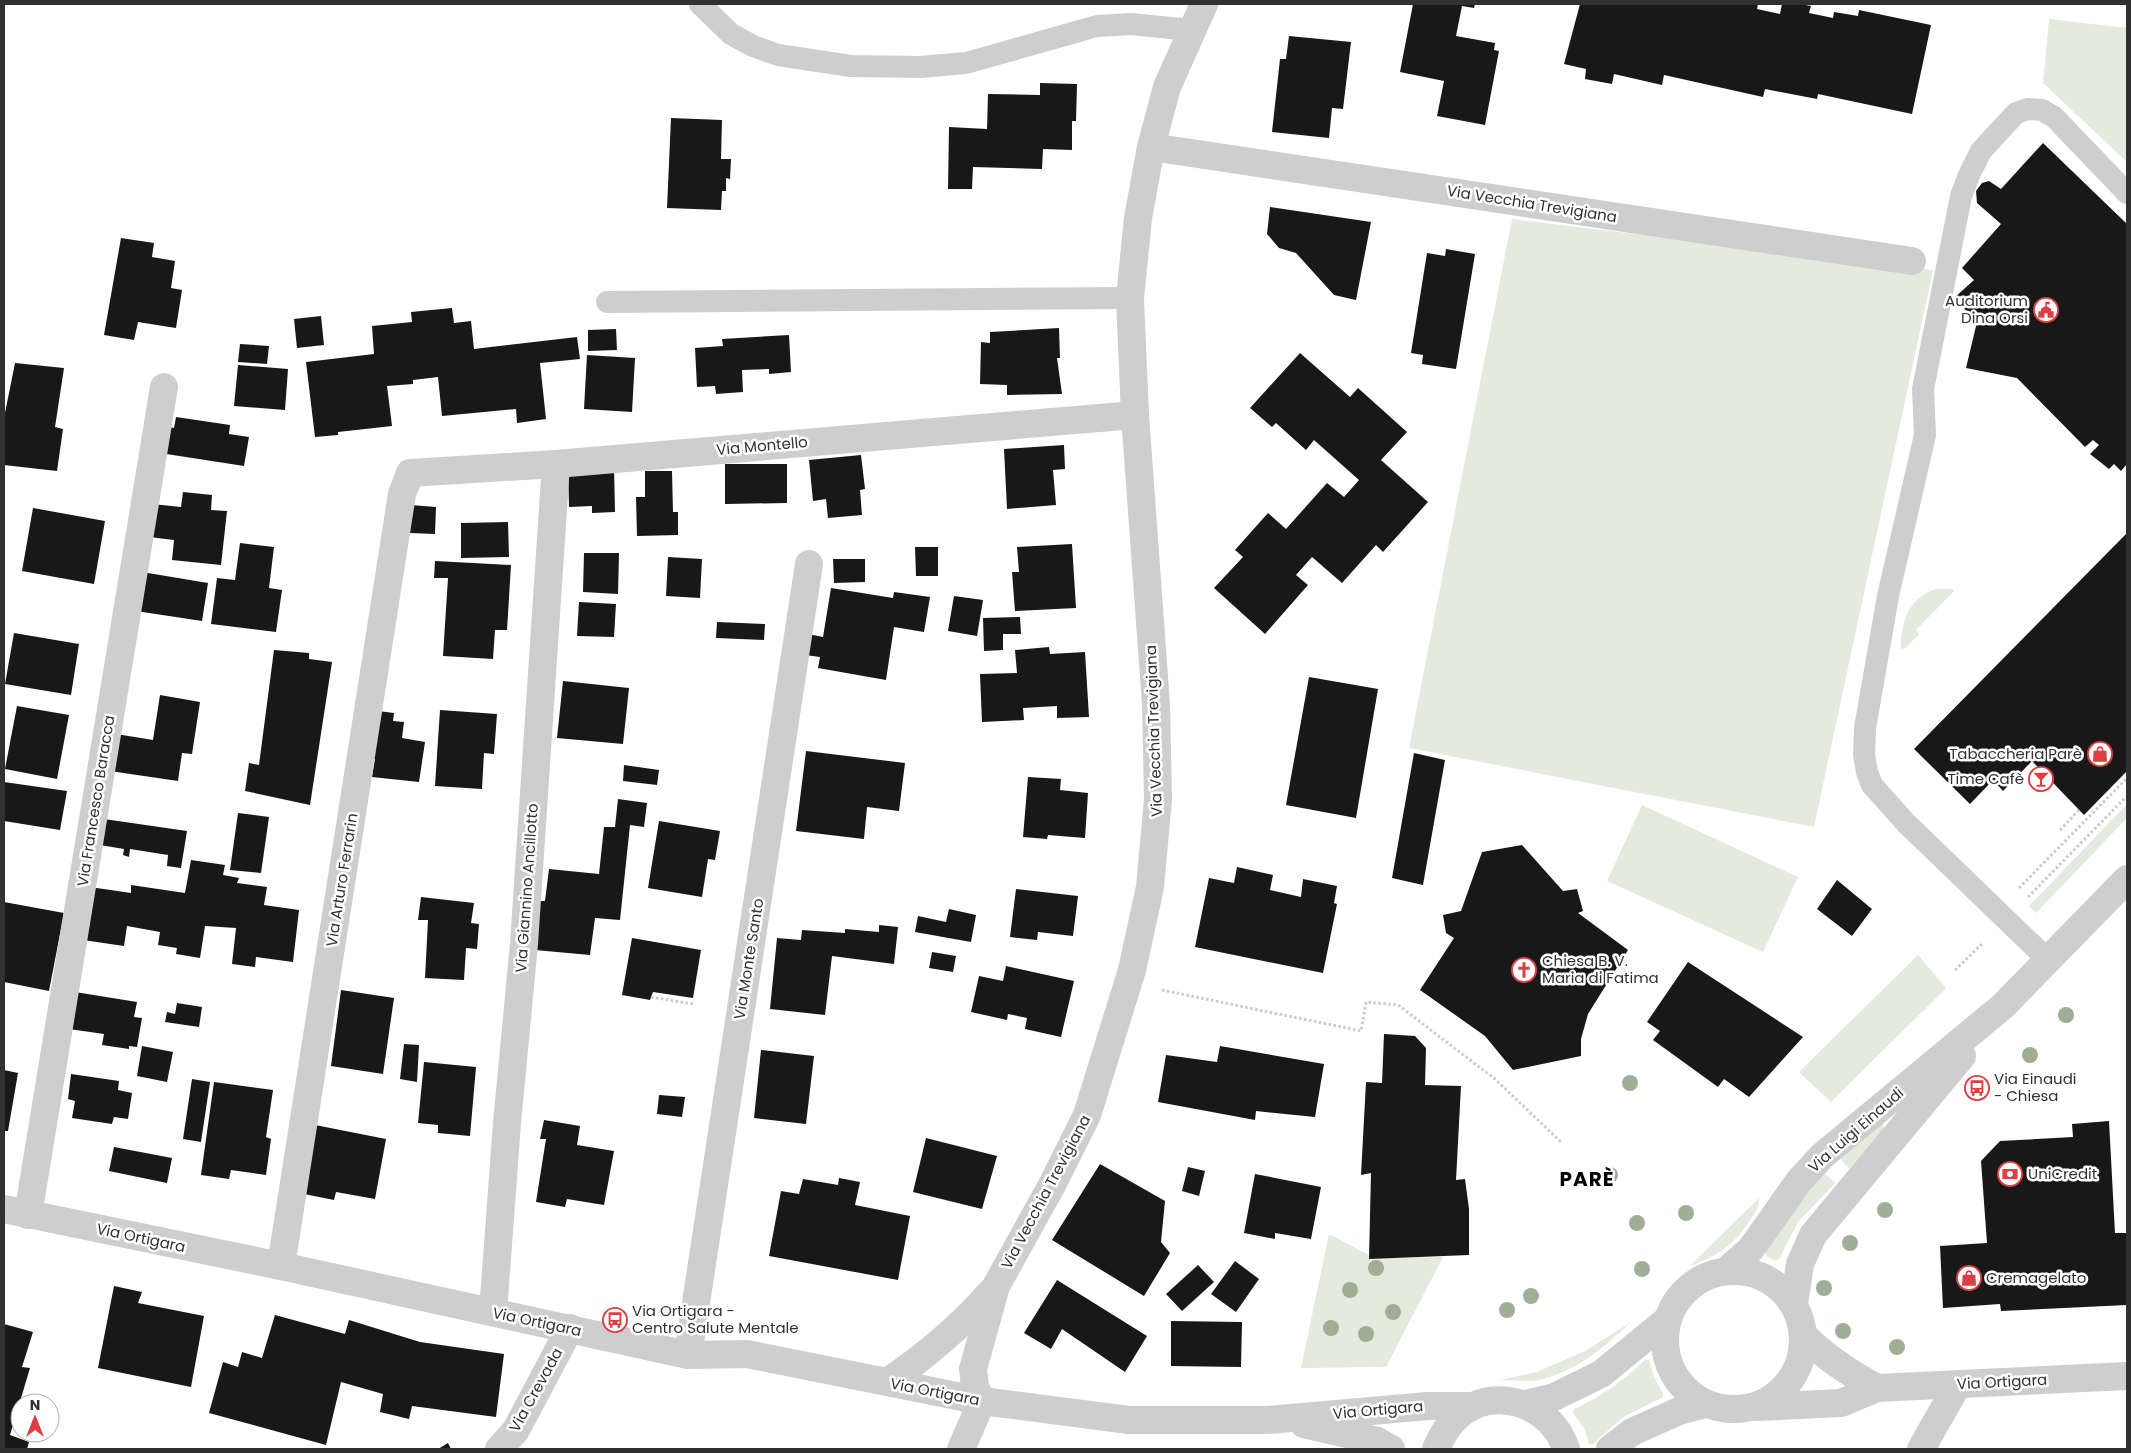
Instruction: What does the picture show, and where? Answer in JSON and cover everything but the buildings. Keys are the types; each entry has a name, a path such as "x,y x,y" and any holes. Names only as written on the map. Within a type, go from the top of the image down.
{"street":[{"name":"Via Vecchia Trevigiana","path":"886,1382 920,1360 958,1328 996,1286 1052,1185 1087,1115 1132,970 1150,887 1158,799 1156,704 1135,415 1130,298 1138,218 1152,147 1167,87 1204,4"},
{"name":"Via Vecchia Trevigiana","path":"1152,147 1912,261"},
{"name":"Via Francesco Baracca","path":"16,1212 164,387"},
{"name":"Via Montello","path":"402,494 410,473 556,464 1135,415"},
{"name":"Via Giannino Ancillotto","path":"493,1312 507,1123 524,935 556,464"},
{"name":"Via Arturo Ferrarin","path":"281,1266 402,494"},
{"name":"Via Monte Santo","path":"688,1355 809,564"},
{"name":"Via Luigi Einaudi","path":"1794,1304 1800,1264 1813,1235 2003,1006 2127,879"},
{"name":"Via Luigi Einaudi","path":"1727,1270 1751,1249 1798,1181 1822,1156 2003,1006"},
{"name":"Via Ortigara","path":"16,1212 281,1266 688,1355 747,1354 982,1401 1129,1420 1185,1421 1283,1419 1428,1406 1473,1406"},
{"name":"Via Luigi Einaudi","path":"1727,1270 1748,1272 1767,1278 1782,1290 1794,1304 1801,1319 1804,1336 1802,1356 1795,1375 1782,1391 1751,1408 1735,1410 1705,1404 1688,1392 1675,1377 1666,1359 1664,1339 1667,1320 1676,1301 1690,1286 1707,1275 1727,1270"},
{"name":"Via Vecchia Trevigiana","path":"982,1401 975,1387 973,1369 996,1286"},
{"name":"Via Luigi Einaudi","path":"1526,1404 1554,1397 1600,1374 1667,1320"},
{"name":"Via Crevada","path":"499,1449 516,1430 570,1328"},
{"path":"1804,1336 1824,1355 1851,1374 1877,1388"},
{"name":"Via Ortigara","path":"1751,1408 1841,1403 1877,1388 2127,1376"},
{"path":"1921,1449 1958,1384"},
{"name":"Via Luigi Einaudi","path":"1436,1449 1444,1431 1457,1416 1473,1406 1490,1401 1508,1400 1526,1404 1543,1414 1557,1429 1566,1449"},
{"path":"961,1449 982,1401"},
{"name":"Via Luigi Einaudi","path":"1610,1449 1632,1432 1679,1411 1705,1404"},
{"name":"Via Ortigara","path":"1283,1419 1377,1442 1391,1449"}],"lane":[{"path":"700,4 731,34 753,46 778,56 851,66 920,68 966,63 1097,26 1131,24 1191,30"},
{"path":"2048,960 1906,823 1872,785 1864,756 1864,728 1888,596 1925,435 1923,389 1964,189 1981,151 2016,113 2028,109 2042,110 2054,117 2127,193"},
{"path":"607,302 1130,298"}],"path":[{"path":"1998,911 2127,778"},
{"path":"2024,902 2127,796"},
{"path":"2060,830 2079,810"},
{"path":"1955,970 1987,938"},
{"path":"1162,990 1361,1031 1366,1002 1398,1005 1495,1079 1562,1143"},
{"path":"651,997 693,1004"}],"shaded area":[{"path":"2049,19 2127,28 2127,162 2043,83"},
{"path":"1512,219 1933,270 1814,827 1409,748"},
{"path":"1936,589 1953,589 1954,591 1916,630 1919,634 1906,648 1901,649 1902,630 1908,612 1919,598"},
{"path":"2127,804 2127,818 2036,913 2029,906"},
{"path":"1642,805 1798,877 1763,952 1607,881"},
{"path":"1918,955 1946,988 1831,1102 1799,1072"},
{"path":"1883,1122 1884,1131 1849,1169 1838,1156"},
{"path":"1823,1172 1835,1183 1798,1222 1779,1259 1775,1261 1766,1256 1766,1251 1787,1216"},
{"path":"1759,1198 1758,1206 1751,1219 1731,1243 1709,1258 1690,1266"},
{"path":"1329,1234 1369,1255 1369,1258 1443,1257 1386,1367 1301,1368"},
{"path":"1631,1322 1600,1349 1566,1371 1539,1380 1500,1380 1537,1372 1587,1350"},
{"path":"1645,1360 1649,1360 1663,1397 1623,1417 1593,1444 1589,1444 1584,1428 1573,1413 1574,1409 1612,1388"}],"place":[{"name":"Auditorium Dina Orsi","path":"2046,310"},
{"name":"Tabaccheria Parè","path":"2100,754"},
{"name":"Time Cafè","path":"2041,779"},
{"name":"Chiesa B. V. Maria di Fatima","path":"1524,970"},
{"name":"Via Einaudi - Chiesa","path":"1977,1088"},
{"name":"UniCredit","path":"2010,1174"},
{"name":"Cremagelato","path":"1969,1278"},
{"name":"Via Ortigara - Centro Salute Mentale","path":"615,1320"}],"district":[{"name":"PARÈ","path":"1587,1179"}]}
